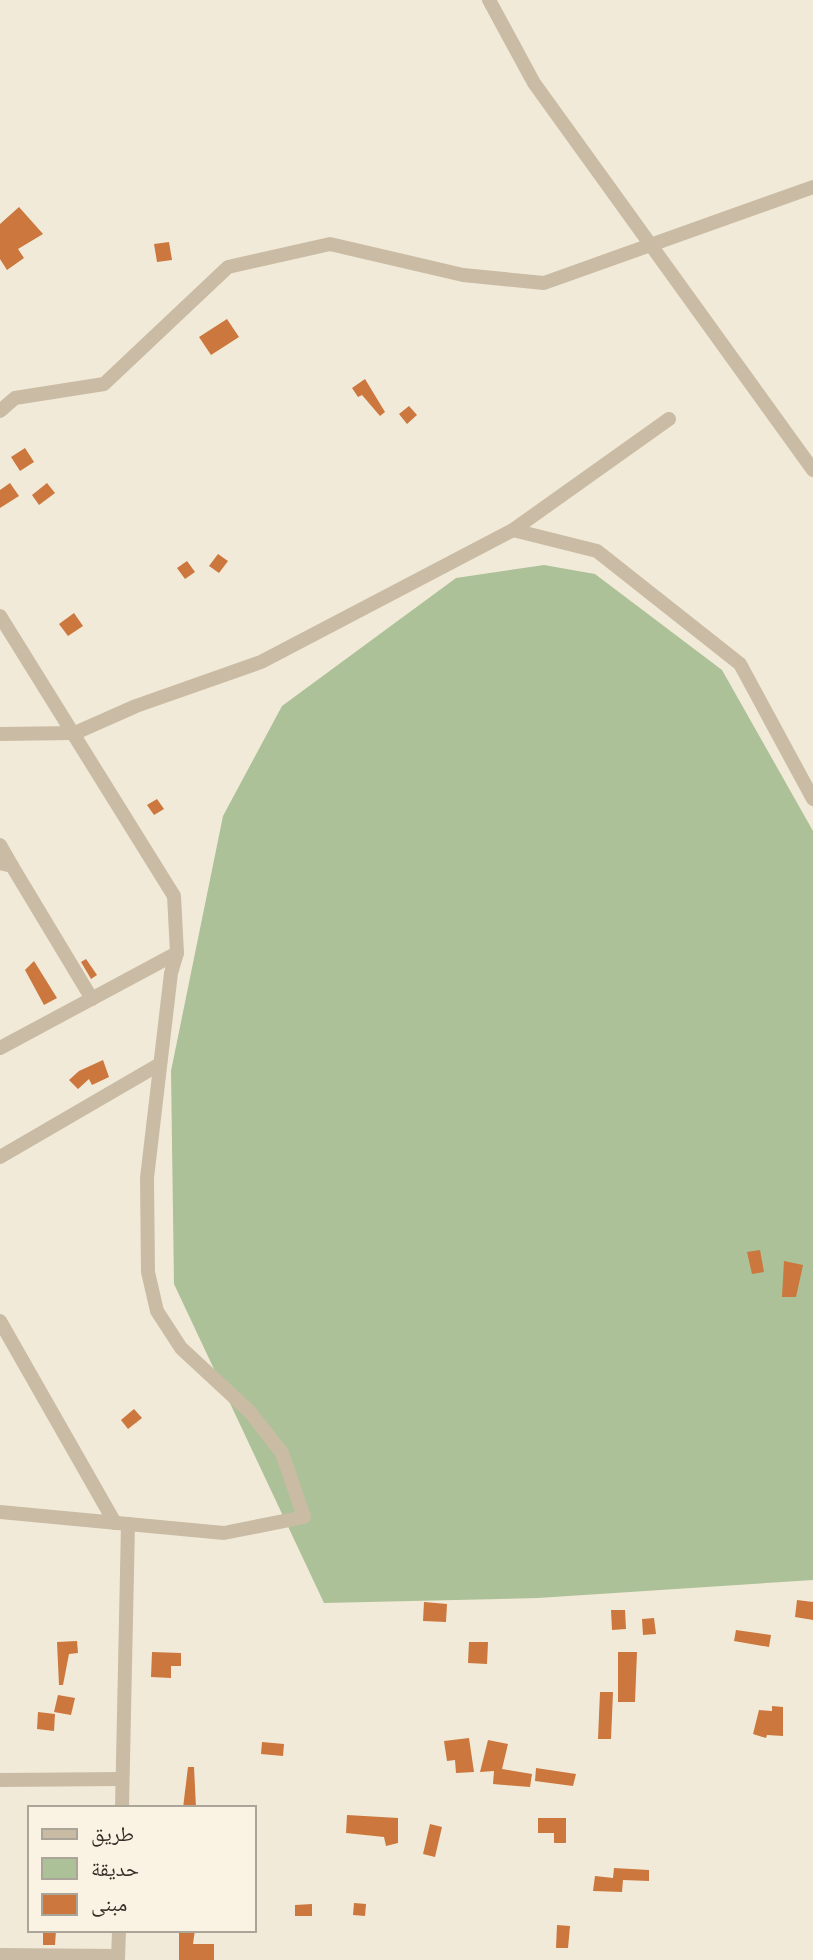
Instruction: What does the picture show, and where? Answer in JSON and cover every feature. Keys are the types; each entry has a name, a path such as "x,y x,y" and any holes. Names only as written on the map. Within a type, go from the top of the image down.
{"street":[{"path":"489,0 534,83 813,470"},
{"path":"0,411 15,398 104,384 228,267 330,244 463,275 544,283 813,187"},
{"path":"0,734 75,733 136,706 261,662 513,530 669,419"},
{"path":"513,530 597,551 740,664 813,799"},
{"path":"0,617 75,733 174,896 177,953 171,973 147,1178 148,1272 157,1311 181,1348 250,1412 282,1453 304,1517 224,1533 0,1512"},
{"path":"0,845 6,864 92,999"},
{"path":"0,1048 177,953"},
{"path":"0,1157 160,1064"},
{"path":"0,1321 122,1524 122,1806"},
{"path":"0,1780 122,1779"},
{"path":"0,1955 118,1958 119,1932"}],"green space":[{"path":"544,565 595,574 722,670 813,831 813,1580 538,1598 324,1603 174,1284 171,1071 223,816 282,706 456,578"}],"building":[{"path":"19,207 43,234 18,249 24,258 7,270 0,259 0,224"},
{"path":"169,242 172,260 157,262 154,244"},
{"path":"227,319 239,337 211,355 199,337"},
{"path":"365,379 385,412 380,416 362,395 358,397 352,388"},
{"path":"409,406 417,415 407,424 399,414"},
{"path":"25,448 34,462 20,471 11,457"},
{"path":"10,483 19,496 0,508 0,490"},
{"path":"47,483 55,493 39,505 32,495"},
{"path":"218,554 228,561 219,573 209,566"},
{"path":"187,561 195,572 185,579 177,568"},
{"path":"74,613 83,626 68,636 59,624"},
{"path":"157,799 164,809 154,815 147,805"},
{"path":"86,959 97,975 91,979 81,962"},
{"path":"34,961 57,998 44,1005 25,970"},
{"path":"103,1060 109,1077 92,1085 89,1079 78,1089 69,1080 79,1071"},
{"path":"760,1250 764,1272 752,1274 747,1252"},
{"path":"784,1261 803,1265 796,1297 782,1297"},
{"path":"134,1409 142,1418 128,1429 121,1420"},
{"path":"797,1600 813,1602 813,1620 795,1617"},
{"path":"424,1602 447,1604 446,1622 423,1621"},
{"path":"611,1610 625,1610 626,1629 612,1630"},
{"path":"654,1618 656,1634 643,1635 642,1619"},
{"path":"736,1630 771,1635 769,1647 734,1641"},
{"path":"77,1641 78,1653 69,1654 63,1685 59,1685 57,1642"},
{"path":"469,1642 488,1642 487,1664 468,1663"},
{"path":"152,1652 181,1653 181,1666 171,1666 171,1678 151,1677"},
{"path":"618,1652 637,1652 635,1702 618,1702"},
{"path":"600,1692 613,1692 611,1739 598,1739"},
{"path":"58,1695 75,1698 71,1715 54,1712"},
{"path":"772,1706 783,1707 783,1736 767,1735 766,1738 753,1734 759,1710 772,1711"},
{"path":"38,1712 55,1714 54,1731 37,1729"},
{"path":"469,1738 474,1772 456,1773 455,1760 447,1761 444,1741"},
{"path":"488,1740 508,1744 502,1769 532,1774 530,1787 493,1784 494,1771 480,1772"},
{"path":"262,1742 284,1744 283,1756 261,1754"},
{"path":"188,1767 194,1767 196,1806 183,1806"},
{"path":"536,1768 576,1774 573,1786 535,1781"},
{"path":"347,1815 398,1818 398,1843 386,1846 384,1837 346,1833"},
{"path":"538,1818 566,1818 566,1843 554,1843 554,1833 538,1833"},
{"path":"430,1824 442,1827 435,1857 423,1854"},
{"path":"614,1868 649,1870 649,1881 623,1880 622,1892 593,1891 595,1876 613,1878"},
{"path":"354,1903 366,1904 365,1916 353,1915"},
{"path":"312,1904 312,1916 295,1916 295,1905"},
{"path":"557,1925 570,1926 568,1948 556,1948"},
{"path":"43,1932 56,1932 55,1945 43,1945"},
{"path":"179,1932 195,1932 193,1944 214,1944 214,1960 179,1960"}]}
